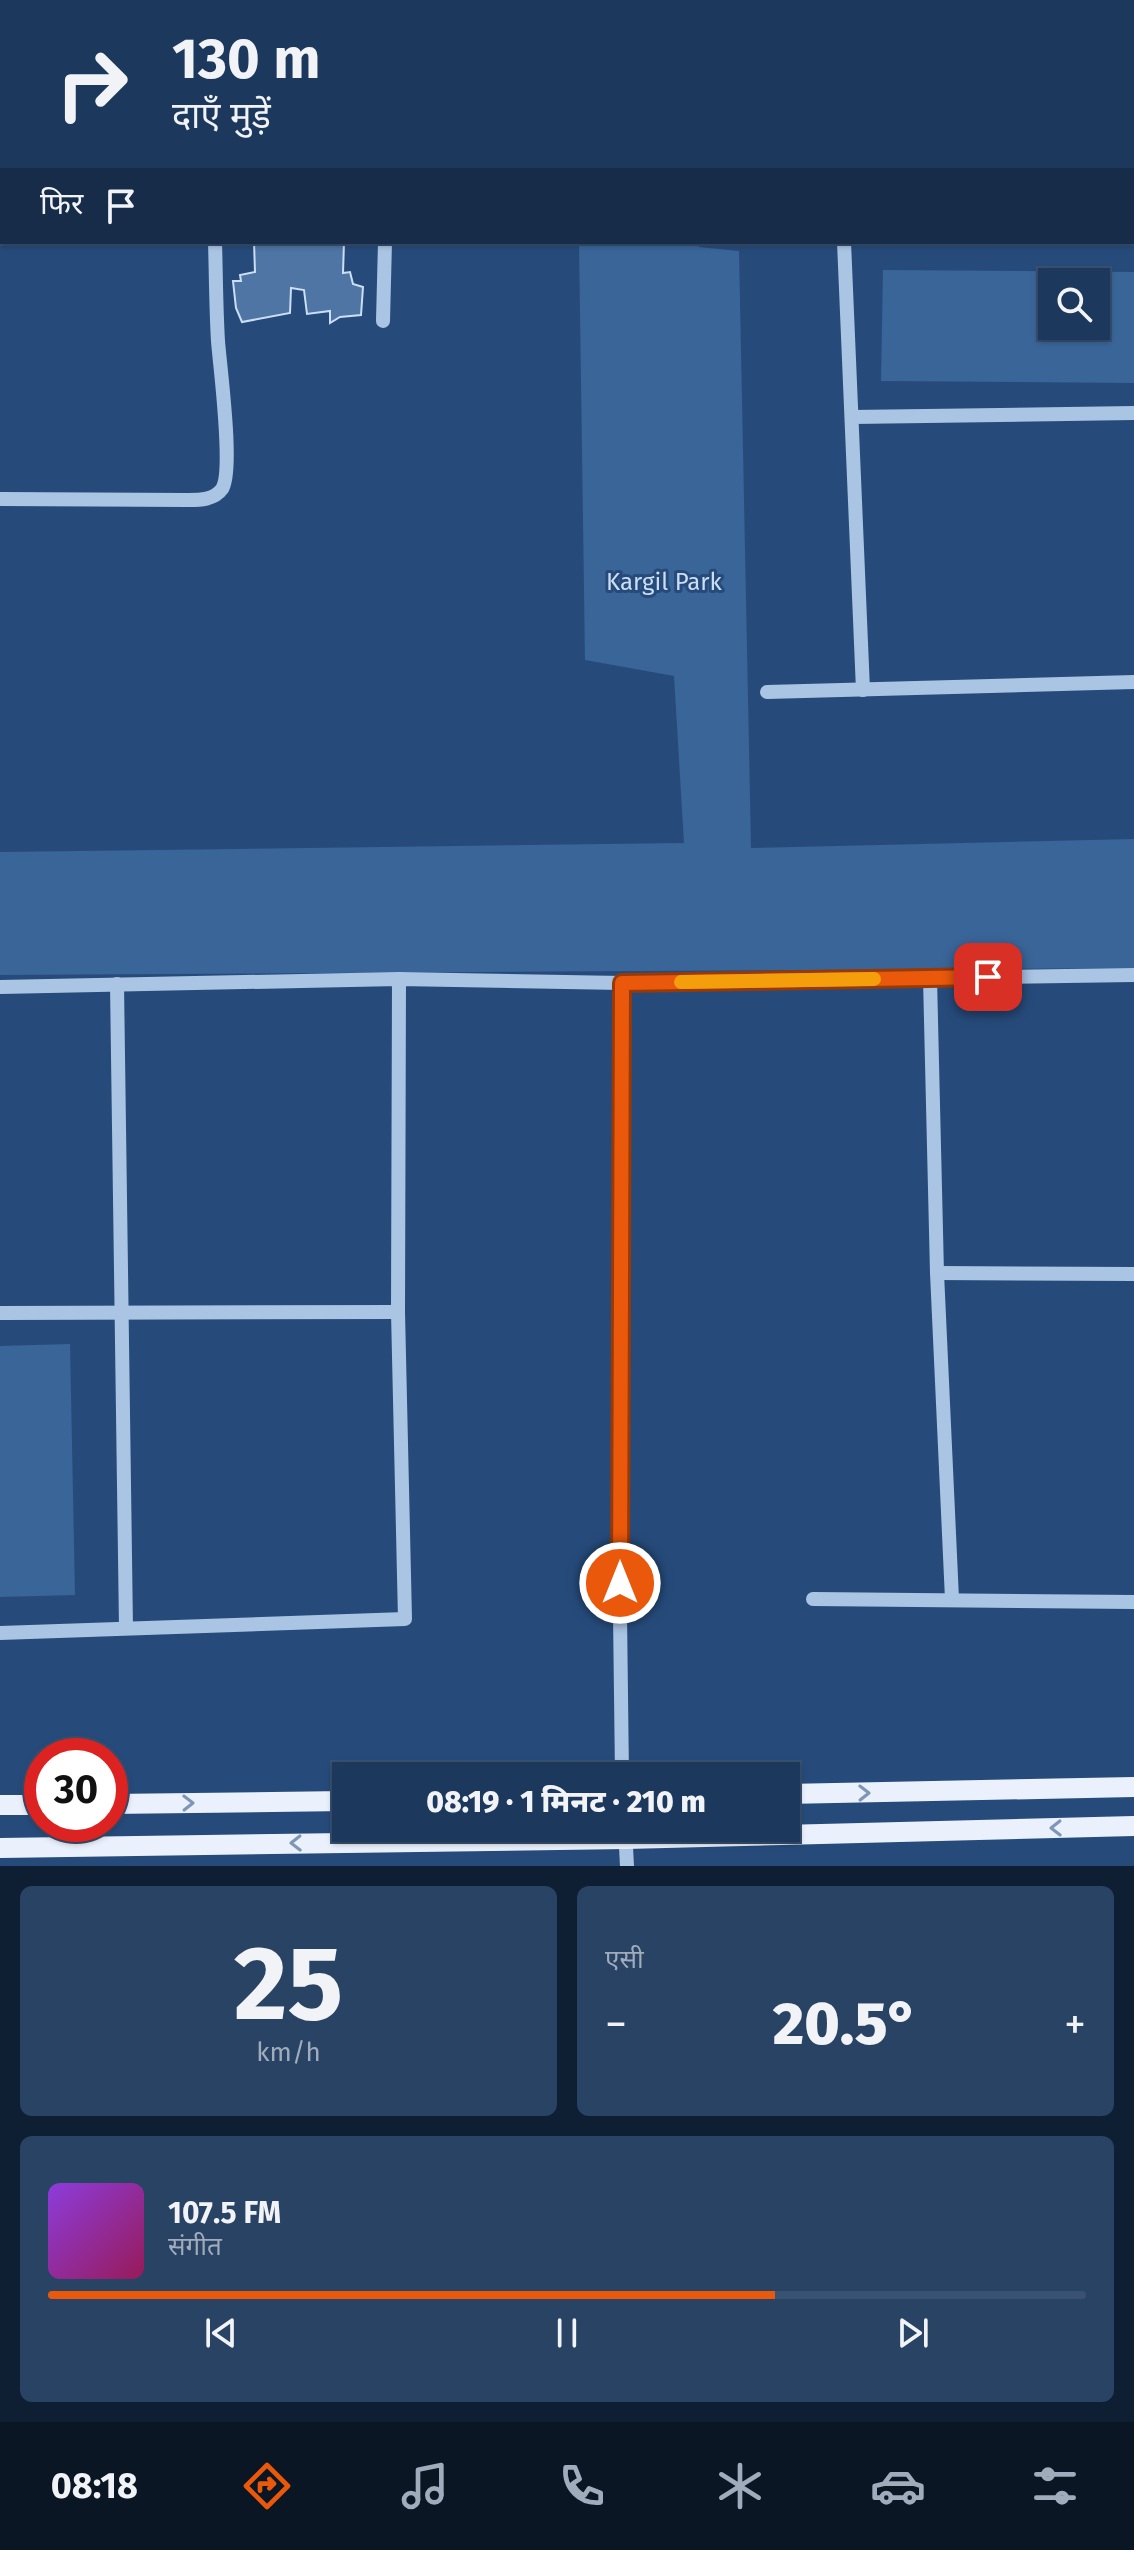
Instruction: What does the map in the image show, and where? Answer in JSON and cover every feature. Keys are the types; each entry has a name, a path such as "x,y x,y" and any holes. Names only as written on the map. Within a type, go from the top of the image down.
{"main road":[{"path":"800,1794 1134,1787"},
{"path":"128,1804 332,1801"},
{"path":"0,1805 24,1805"},
{"path":"800,1831 1134,1826"},
{"path":"0,1848 332,1840"}],"street":[{"path":"0,499 188,500 206,499 224,487 227,448 218,339 215,244"},
{"path":"383,321 385,244"},
{"path":"844,244 863,690"},
{"path":"852,417 1134,413"},
{"path":"767,692 1134,682"},
{"path":"0,987 399,979 622,983 1134,975"},
{"path":"930,978 937,1273 952,1599"},
{"path":"0,1633 405,1619 398,1312 399,979"},
{"path":"622,983 622,1762"},
{"path":"117,984 126,1628"},
{"path":"937,1273 1134,1274"},
{"path":"0,1313 398,1312"},
{"path":"813,1599 1134,1602"},
{"path":"626,1842 627,1866"}],"green space":[{"name":"Kargil Park","path":"579,244 698,244 699,247 739,251 751,848 1134,839 1134,968 0,975 0,852 684,843 674,676 585,660"},
{"path":"883,270 1038,271 1038,340 1110,340 1110,272 1134,272 1134,383 881,381"},
{"path":"70,1344 75,1595 0,1597 0,1346"}],"building":[{"path":"254,244 344,244 343,273 350,272 353,284 363,287 361,315 340,317 330,323 330,311 307,314 304,290 291,288 290,313 242,322 236,308 233,281 241,281 240,275 255,272"}],"slow traffic":[{"path":"681,982 874,979"}],"route":[{"path":"620,1583 622,983 988,977"}]}
